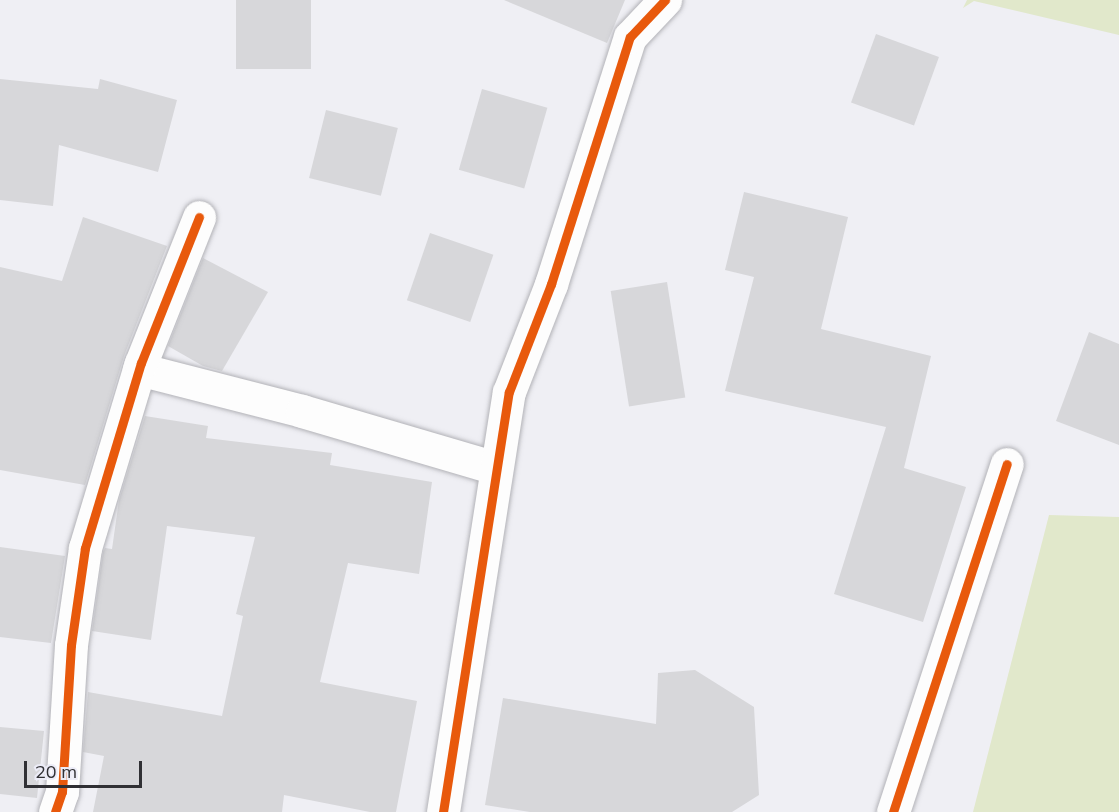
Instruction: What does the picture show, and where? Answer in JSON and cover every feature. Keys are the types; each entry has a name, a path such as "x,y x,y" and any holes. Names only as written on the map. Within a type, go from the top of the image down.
{"street":[{"path":"443,812 508,392 551,284 630,37 665,0"},
{"path":"55,812 62,792 71,645 84,548 139,369 199,218"},
{"path":"139,369 302,411 496,468"},
{"path":"894,812 1007,464"}],"green space":[{"path":"967,0 1119,0 1119,35 974,1 963,8"},
{"path":"1049,515 1119,517 1119,812 973,812"}],"building":[{"path":"236,0 311,0 311,69 236,69"},
{"path":"504,0 625,0 607,43"},
{"path":"876,34 939,57 914,126 851,103"},
{"path":"0,79 98,89 100,79 177,100 158,172 59,145 53,206 0,200"},
{"path":"482,89 547,108 524,188 459,170"},
{"path":"326,110 398,128 381,196 309,178"},
{"path":"744,192 848,217 821,329 931,356 904,468 966,487 923,622 834,594 886,427 725,391 754,277 725,270"},
{"path":"83,217 167,246 124,356 85,485 0,470 0,267 62,281"},
{"path":"430,233 493,255 470,322 407,300"},
{"path":"203,258 268,292 222,371 203,366 168,346"},
{"path":"667,282 685,398 629,406 611,291"},
{"path":"1089,332 1119,344 1119,445 1056,421"},
{"path":"145,416 208,426 206,438 332,453 330,465 432,482 419,574 348,563 320,682 417,701 396,812 370,812 284,795 282,812 93,812 104,756 83,752 88,692 222,716 243,616 236,614 255,537 167,526 151,640 92,631 103,552 105,548 112,549 119,500"},
{"path":"0,547 65,556 51,643 0,637"},
{"path":"695,670 754,707 759,795 732,812 530,812 485,805 503,698 656,724 658,673"},
{"path":"0,727 44,731 37,798 0,794"}],"cycle path":[{"path":"443,812 509,392 551,284 630,37 665,0"},
{"path":"55,812 62,792 71,645 85,548 141,363 199,217"},
{"path":"893,812 1007,464"}]}
